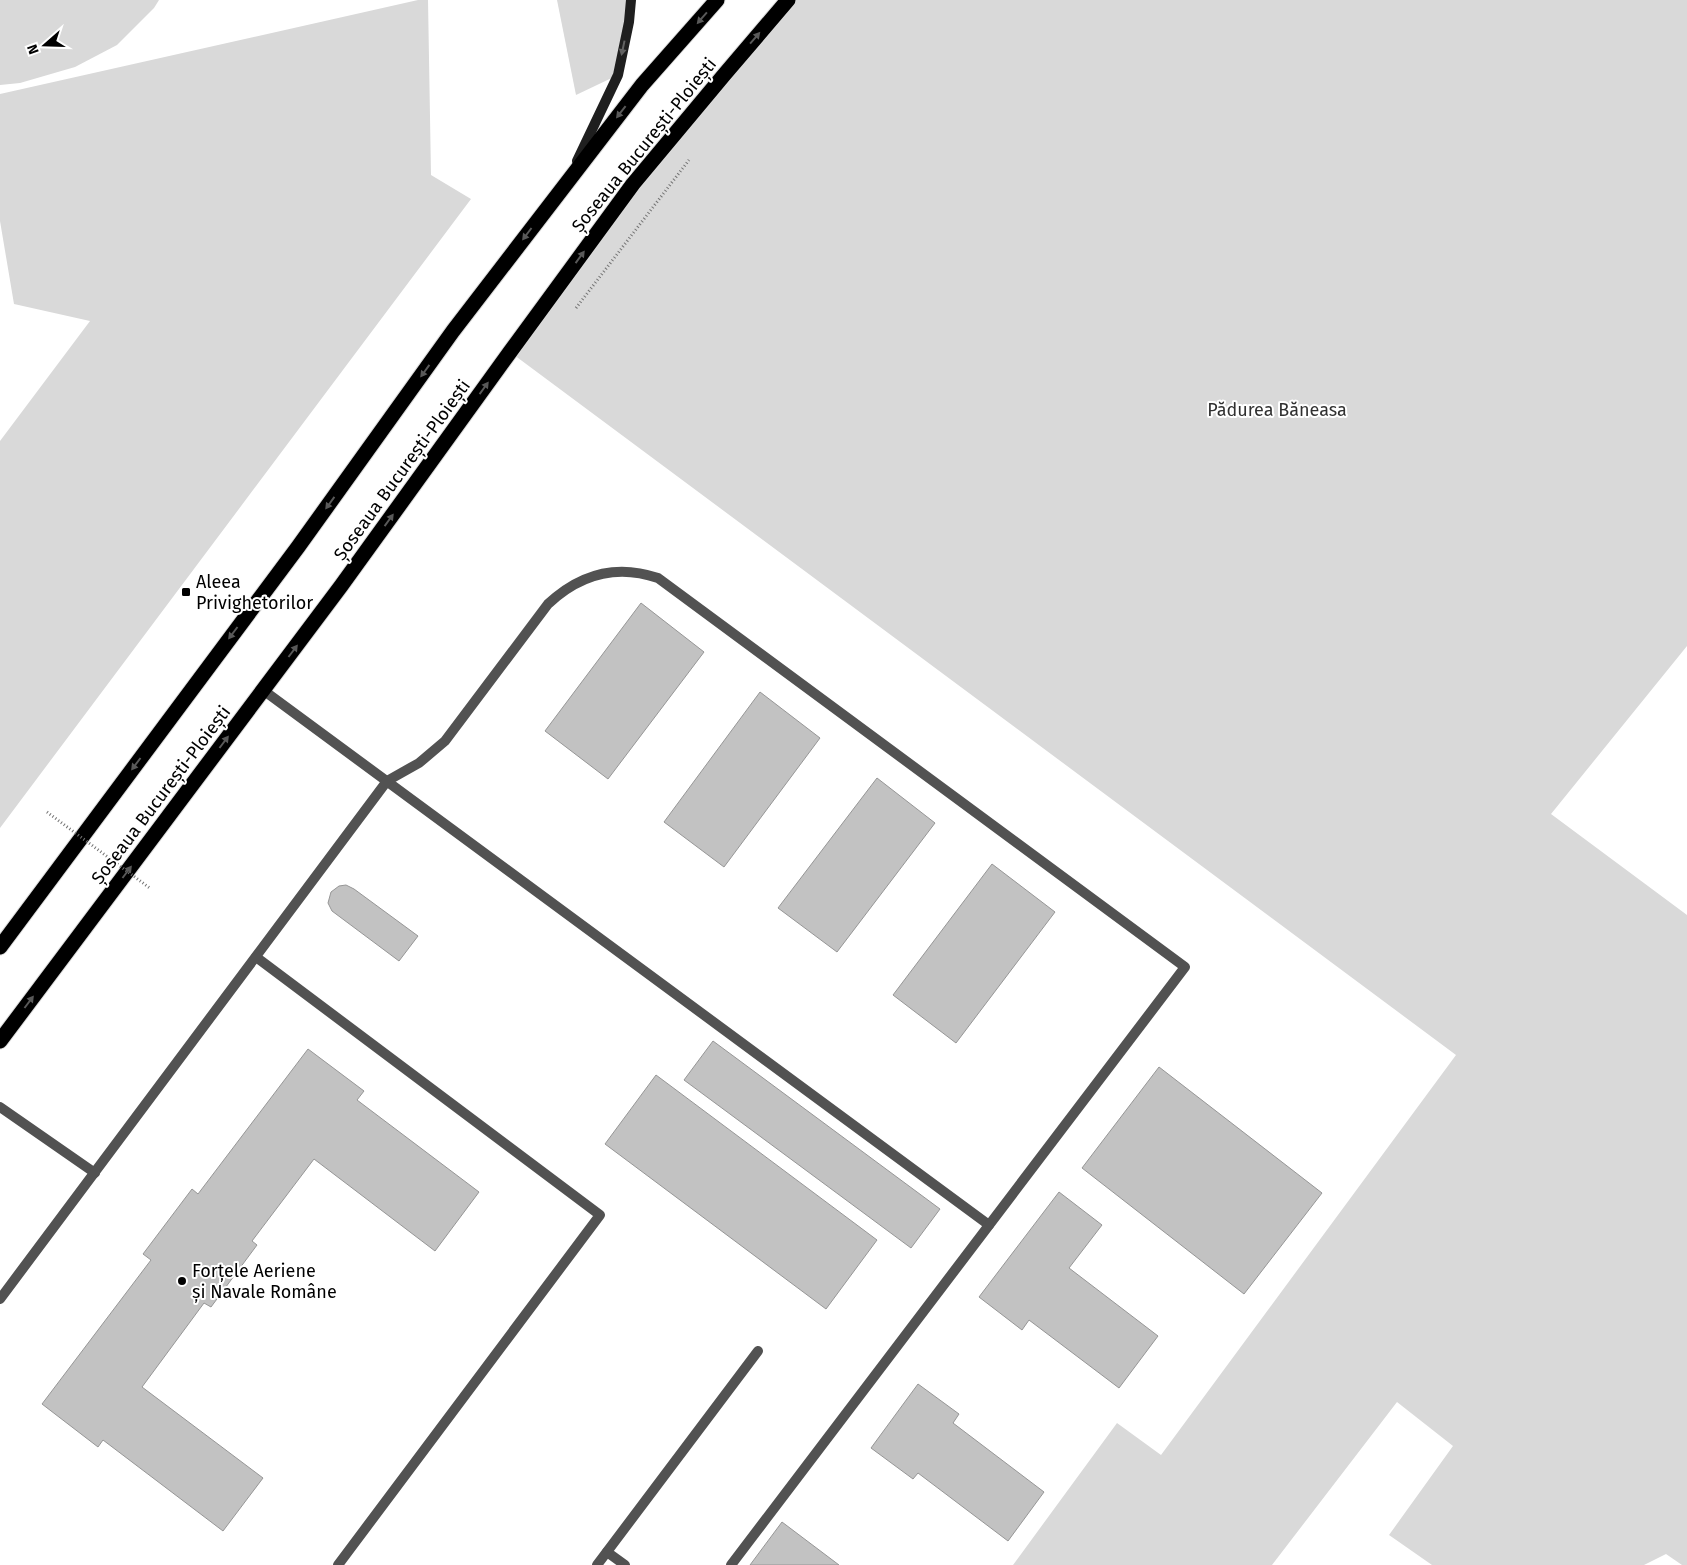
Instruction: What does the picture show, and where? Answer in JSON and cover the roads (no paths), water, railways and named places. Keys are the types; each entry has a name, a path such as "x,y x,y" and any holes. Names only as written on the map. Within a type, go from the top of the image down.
{"highway":[{"name":"Șoseaua București-Ploiești","path":"0,947 298,547 453,332 642,85 717,0"},
{"name":"Șoseaua București-Ploiești","path":"0,1041 341,586 633,184 788,0"}],"street":[{"path":"567,182 618,75 629,22 631,0"}],"lane":[{"path":"0,1299 387,781 419,763 445,741 548,604 562,591 581,580 602,573 642,573 658,578 1185,967 731,1565"},
{"path":"263,690 989,1225"},
{"path":"256,957 600,1216 338,1565"},
{"path":"0,1107 95,1174"},
{"path":"597,1565 758,1351"},
{"path":"607,1552 625,1565"}],"place":[{"name":"Aleea Privighetorilor","path":"186,592"},
{"name":"Forțele Aeriene și Navale Române","path":"182,1281"}],"park label":[{"name":"Pădurea Băneasa","path":"1277,410"}]}
